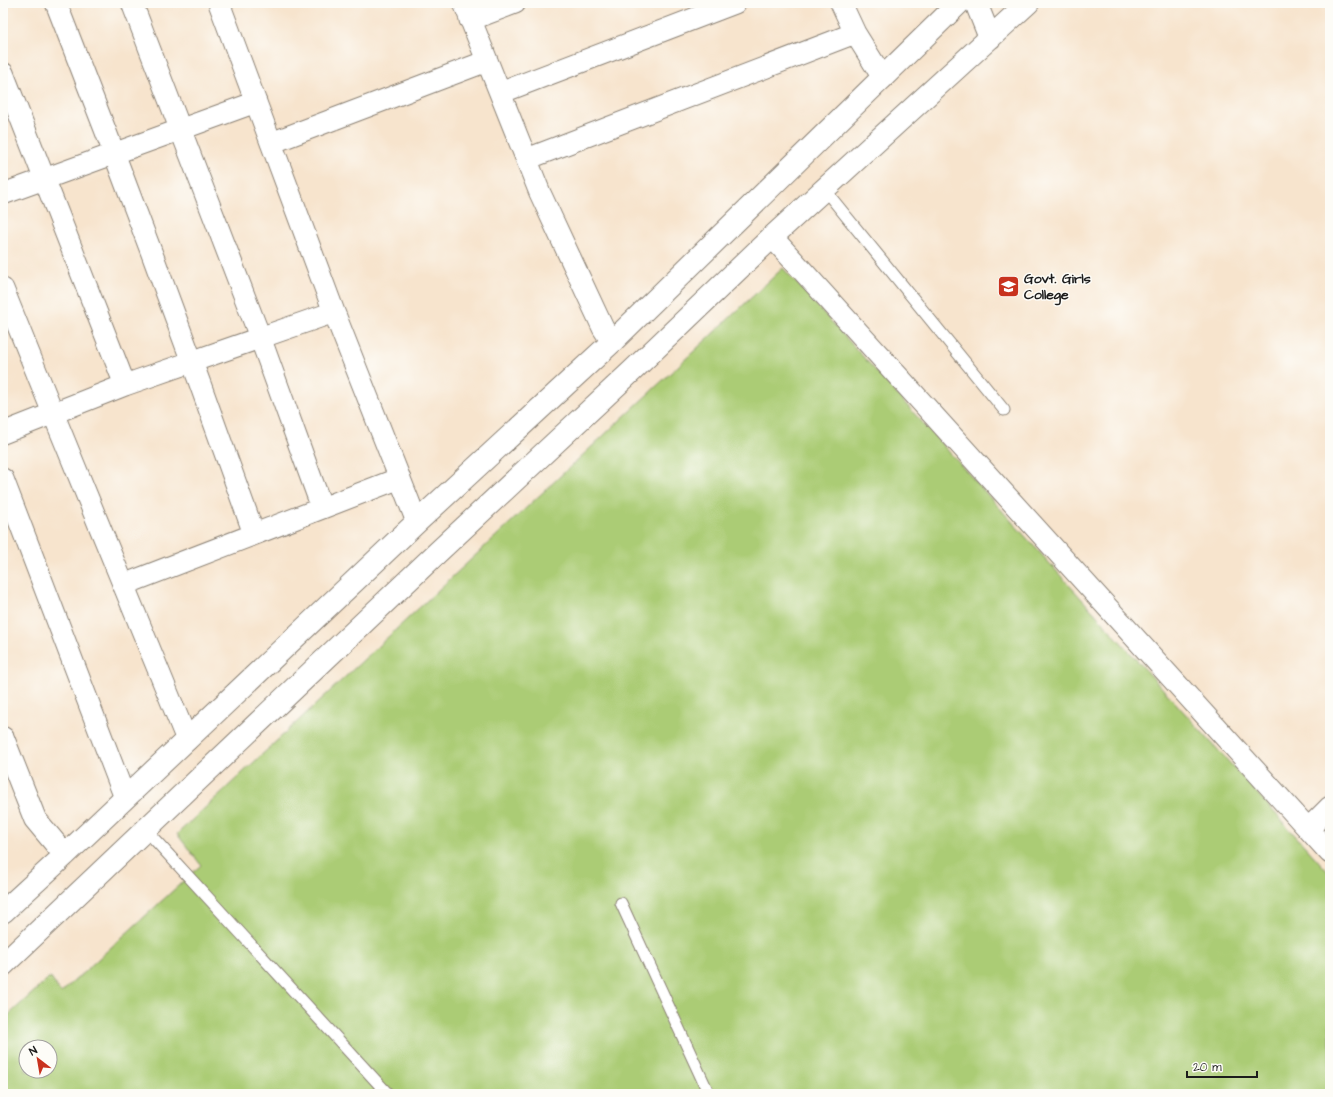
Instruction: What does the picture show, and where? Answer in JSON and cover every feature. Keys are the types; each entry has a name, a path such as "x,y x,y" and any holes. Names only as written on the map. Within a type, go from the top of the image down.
{"street":[{"path":"56,3 193,361 254,534"},
{"path":"132,3 260,337 322,508"},
{"path":"219,3 334,312 417,522"},
{"path":"515,3 467,11 540,193 603,328 612,342"},
{"path":"500,93 735,3"},
{"path":"841,3 855,33 883,78"},
{"path":"3,912 417,522 612,342 959,3"},
{"path":"976,3 990,38"},
{"path":"3,965 145,829 824,189 1028,3"},
{"path":"527,159 855,33"},
{"path":"271,143 487,61"},
{"path":"3,73 125,385"},
{"path":"3,194 256,102"},
{"path":"772,238 1309,828 1330,853"},
{"path":"3,289 52,413 187,740"},
{"path":"3,433 125,385 334,312"},
{"path":"123,585 400,478"},
{"path":"3,479 125,798"},
{"path":"3,738 35,819 65,855"},
{"path":"1309,828 1330,806"}],"lane":[{"path":"824,189 1004,410"},
{"path":"145,829 388,1094"},
{"path":"621,903 709,1094"}],"green space":[{"path":"783,268 1330,874 1330,1094 3,1094 3,1020 50,977 61,993 201,865 177,834"}],"place":[{"name":"Govt. Girls College","path":"1008,286"}]}
